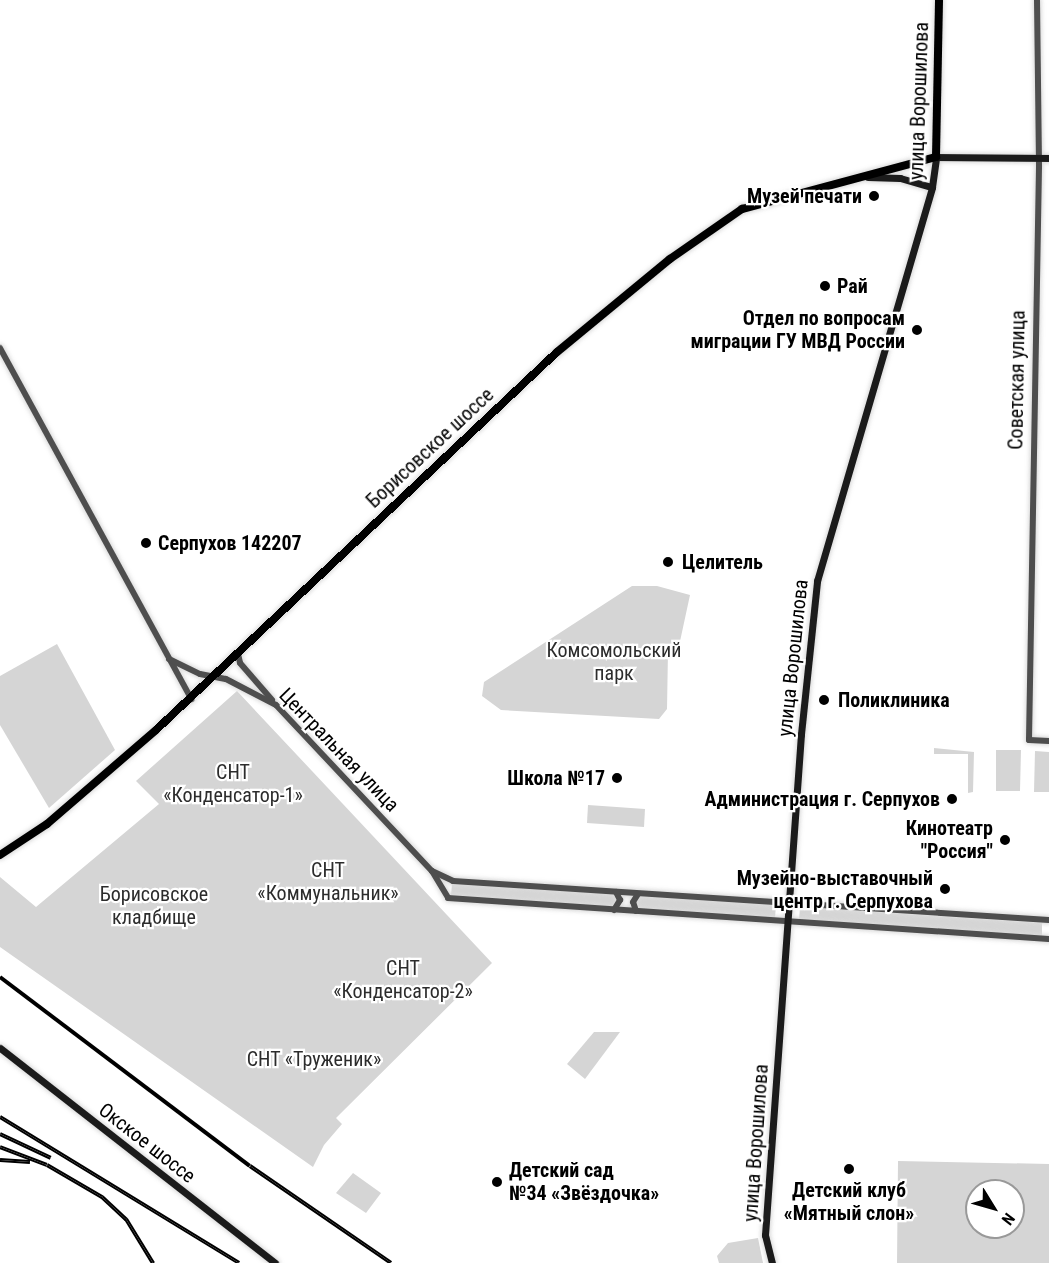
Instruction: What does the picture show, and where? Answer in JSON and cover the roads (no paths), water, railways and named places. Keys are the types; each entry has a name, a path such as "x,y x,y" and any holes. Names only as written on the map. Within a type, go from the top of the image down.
{"main road":[{"name":"улица Ворошилова","path":"772,1263 765,1235 813,599 932,187 936,157 939,0"},
{"path":"936,157 1049,158"},
{"name":"Борисовское шоссе","path":"0,855 69,806 191,699 557,352 623,295 742,209 936,157"},
{"path":"900,166 897,173 900,178"},
{"path":"860,177 900,178 932,187"},
{"name":"Окское шоссе","path":"0,1048 275,1263"}],"street":[{"name":"Советская улица","path":"1037,0 1039,157 1029,740 1049,741"},
{"path":"0,348 191,699"},
{"path":"238,654 240,663 276,705"},
{"name":"Центральная улица","path":"169,659 214,677 226,679 276,705 432,871 453,881 1049,920"},
{"path":"432,871 448,898 1049,939"},
{"path":"443,892 453,881"},
{"path":"614,910 620,900 616,892"},
{"path":"636,911 633,902 638,894"}],"railway":[{"path":"0,977 250,1166 391,1263"},
{"path":"0,1117 239,1263"},
{"path":"0,1134 51,1158"},
{"path":"0,1147 47,1165 102,1197 126,1219 153,1263"},
{"path":"0,1160 30,1162"}],"place":[{"name":"Музей печати","path":"874,196"},
{"name":"Рай","path":"825,286"},
{"name":"Отдел по вопросам миграции ГУ МВД России","path":"917,330"},
{"name":"Серпухов 142207","path":"146,543"},
{"name":"Целитель","path":"668,562"},
{"name":"Поликлиника","path":"824,700"},
{"name":"Школа №17","path":"617,778"},
{"name":"Администрация г. Серпухов","path":"952,799"},
{"name":"Кинотеатр \"Россия\"","path":"1005,840"},
{"name":"Музейно-выставочный центр г. Серпухова","path":"945,889"},
{"name":"Детский клуб «Мятный слон»","path":"849,1169"},
{"name":"Детский сад №34 «Звёздочка»","path":"497,1182"}],"park label":[{"name":"Комсомольский парк","path":"614,662"},
{"name":"СНТ «Конденсатор-1»","path":"233,784"},
{"name":"СНТ «Коммунальник»","path":"328,882"},
{"name":"Борисовское кладбище","path":"154,906"},
{"name":"СНТ «Конденсатор-2»","path":"403,980"},
{"name":"СНТ «Труженик»","path":"314,1059"}]}
